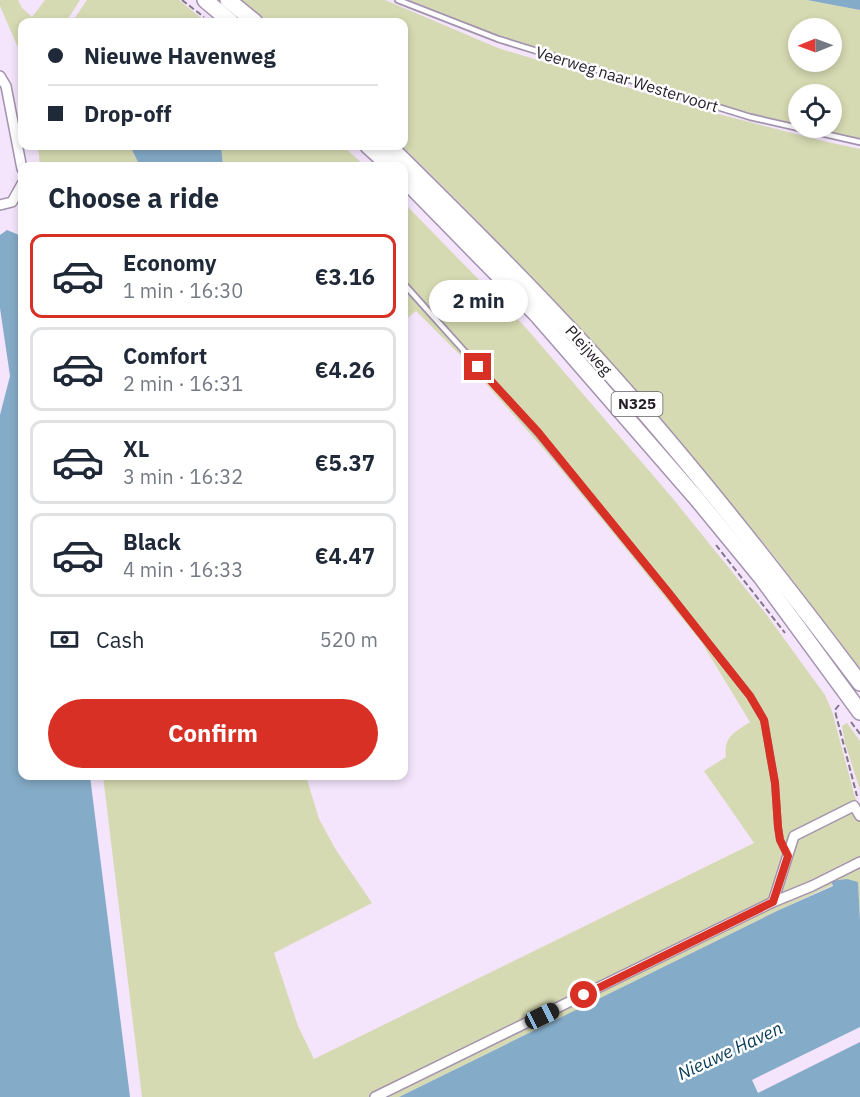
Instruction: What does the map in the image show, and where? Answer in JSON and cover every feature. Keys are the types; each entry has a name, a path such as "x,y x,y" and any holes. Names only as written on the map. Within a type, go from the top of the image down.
{"highway":[{"path":"205,0 226,18"},
{"path":"228,0 250,18"},
{"path":"373,150 386,162"},
{"name":"Pleijweg","path":"393,150 405,162"},
{"name":"Pleijweg","path":"408,165 528,284 622,387 722,504 860,683"},
{"name":"Pleijweg","path":"408,183 538,316 697,499 760,578 855,716"}],"street":[{"path":"0,76 6,86 18,148"},
{"path":"0,205 12,202 18,191"},
{"path":"773,902 794,836 854,806 860,816"},
{"path":"375,1097 773,902 860,862"}],"lane":[{"name":"Veerweg naar Westervoort","path":"398,0 498,39 738,114 860,142"},
{"path":"408,289 538,432 750,696 764,720 775,783 780,840 788,856"}],"path":[{"path":"183,0 205,18"},
{"path":"714,542 786,634"},
{"path":"844,712 839,705 835,710 858,801 854,806"},
{"path":"855,716 860,734"}],"green space":[{"path":"0,0 18,0 22,8 32,17 45,0 80,0 69,18 18,18 18,48 0,6"},
{"path":"87,0 179,0 201,18 75,18"},
{"path":"241,0 385,0 498,48 695,108 788,132 788,138 811,138 860,149 860,668 777,560 643,399 549,295 406,150 408,150 408,18 263,18"},
{"path":"409,0 807,0 860,10 860,140 842,136 842,84 788,84 788,123 688,98 501,37"},
{"path":"38,150 132,150 138,162 40,162"},
{"path":"221,150 347,150 361,162 223,162"},
{"path":"408,207 527,329 670,495 766,614 825,695 832,711 860,809 860,921 858,883 832,882 833,885 399,1097 142,1097 103,780 307,780 319,819 336,850 372,903 274,953 298,1026 314,1059 754,843 704,771 726,757 728,740 750,722 702,643 548,454 463,358 416,311 408,318"},
{"path":"847,723 860,741 860,790 845,743 842,726"}],"water":[{"path":"807,0 860,0 860,10"},
{"path":"132,150 221,150 223,162 138,162"},
{"path":"7,230 18,235 18,780 90,780 130,1097 0,1097 0,415 10,376 0,308 0,235"},
{"name":"Nieuwe Haven","path":"847,879 858,882 860,1097 399,1097 779,910 833,886 831,881"}],"pier":[{"path":"860,1027 860,1042 758,1093 752,1080"}],"route":[{"path":"478,367 538,432 750,696 764,720 775,783 780,840 788,856 773,902 584,995"}]}
